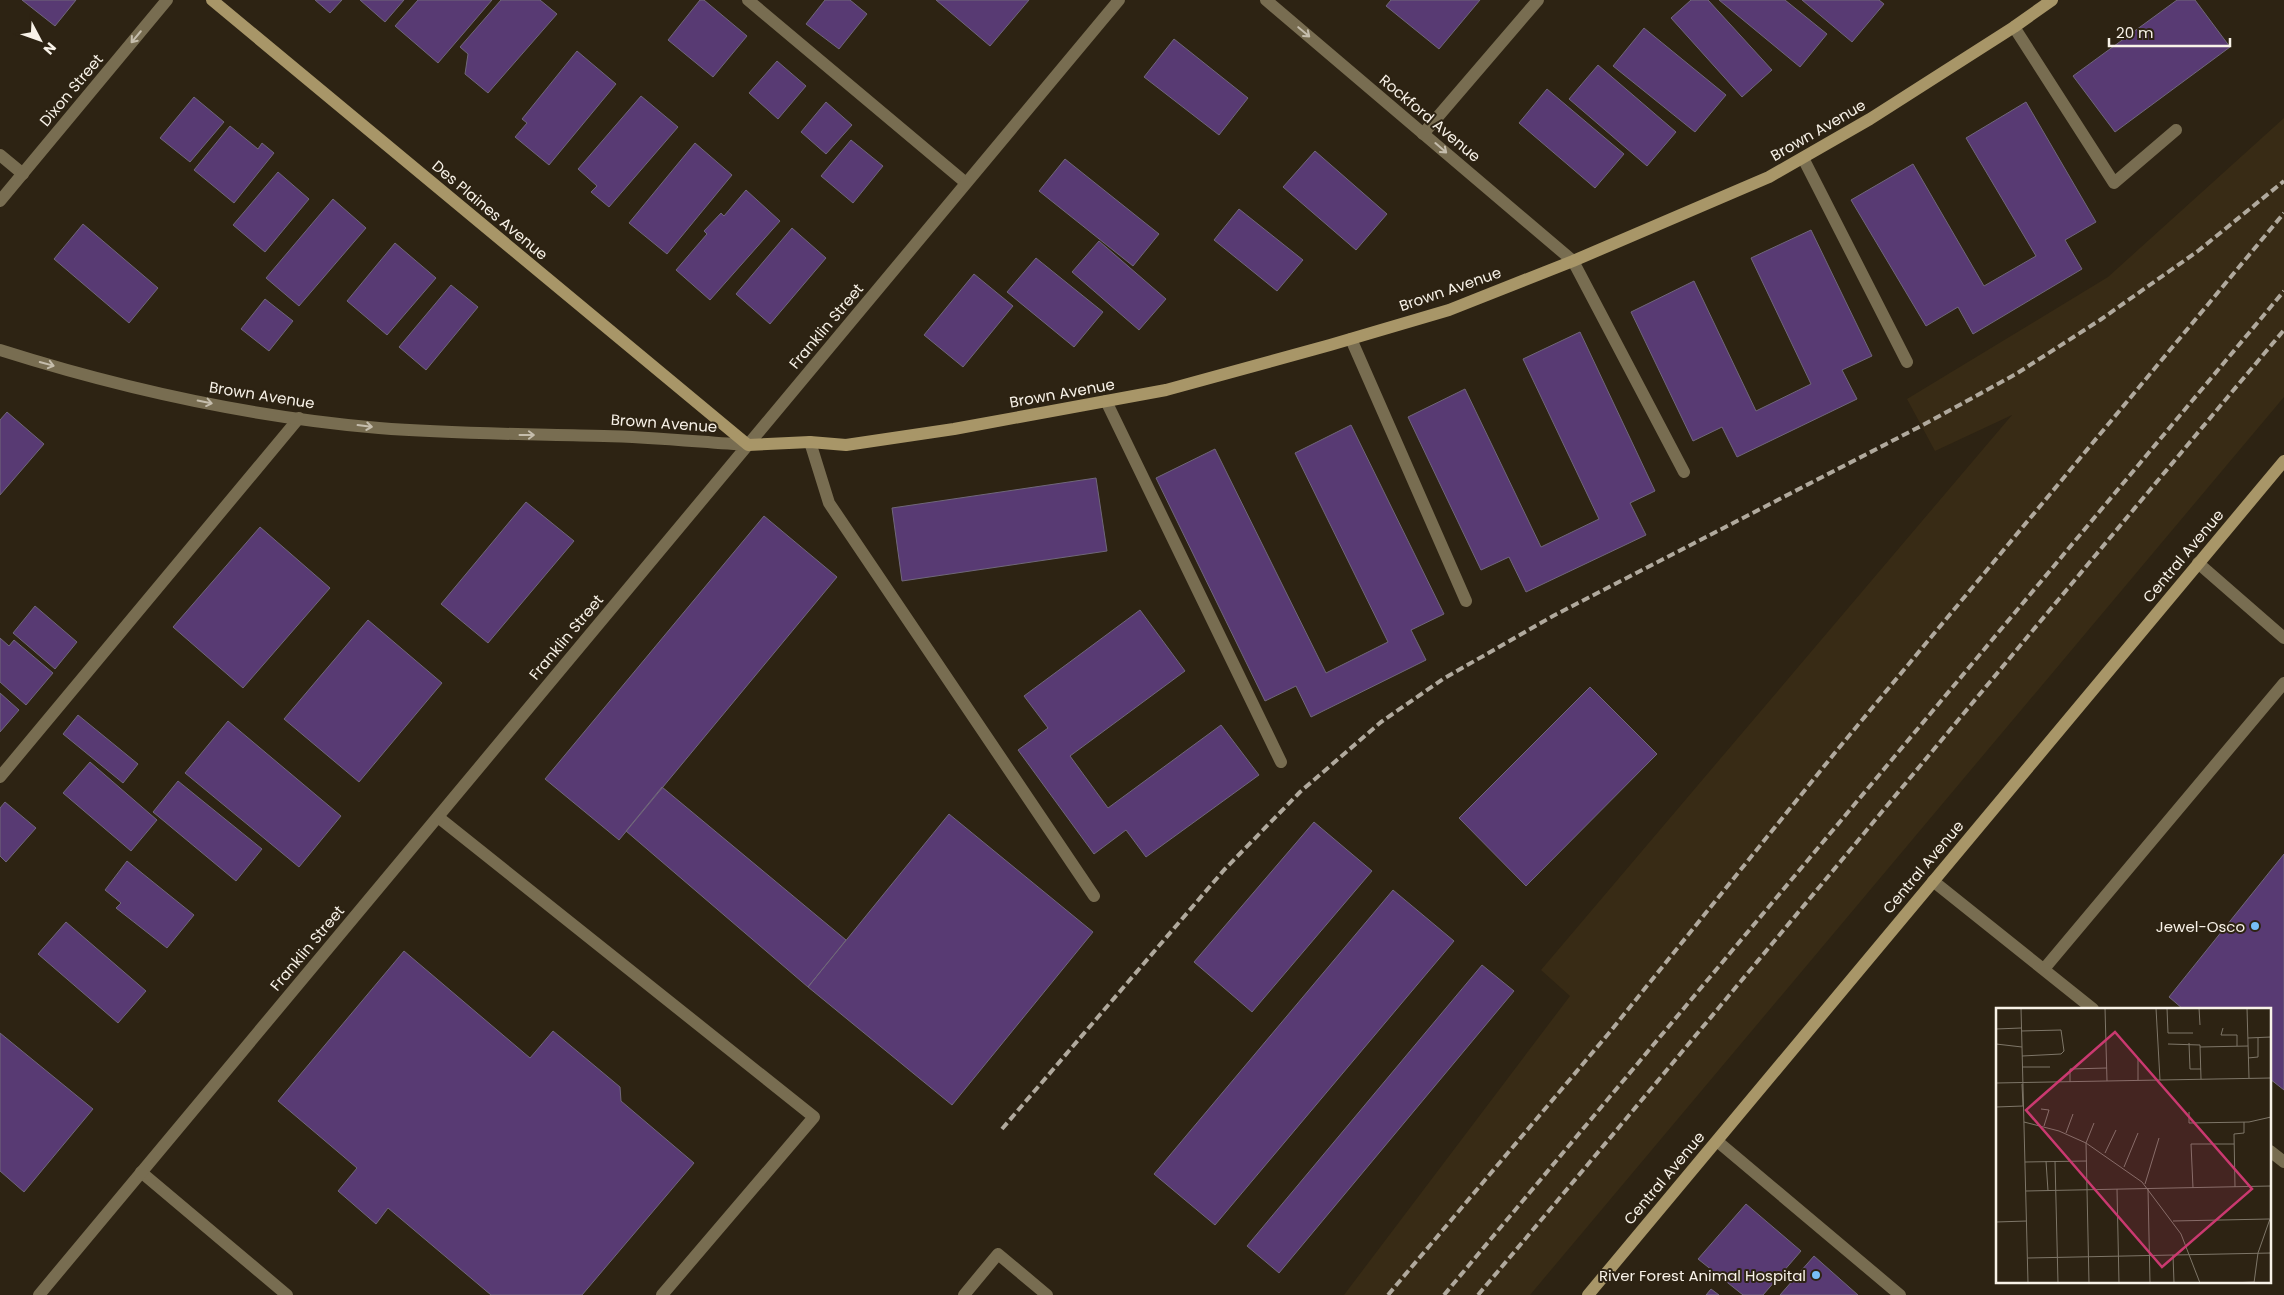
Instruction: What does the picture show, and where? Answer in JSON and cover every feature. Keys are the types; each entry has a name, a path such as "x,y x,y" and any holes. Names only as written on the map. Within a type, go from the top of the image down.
{"street":[{"name":"Dixon Street","path":"0,201 167,0"},
{"name":"Des Plaines Avenue","path":"212,0 748,445"},
{"path":"748,0 966,183"},
{"name":"Franklin Street","path":"39,1295 1119,0"},
{"name":"Rockford Avenue","path":"1266,0 1573,262"},
{"path":"1423,134 1538,0"},
{"name":"Brown Avenue","path":"0,350 142,390 271,415 378,428 489,435 605,436 748,445 810,442 846,445 954,429 1166,390 1449,310 1573,262 1769,177 1870,119 2014,27 2052,0"},
{"path":"2014,27 2114,183 2176,130"},
{"path":"0,155 23,174"},
{"path":"1803,158 1907,362"},
{"path":"1573,262 1684,472"},
{"path":"1351,339 1466,601"},
{"path":"1106,401 1281,762"},
{"path":"0,777 299,418"},
{"path":"810,442 829,503 1094,896"},
{"name":"Central Avenue","path":"1588,1295 2284,461"},
{"path":"2198,563 2284,638"},
{"path":"2044,969 2284,683"},
{"path":"438,817 814,1117 662,1295"},
{"path":"1933,881 2092,1008"},
{"path":"1717,1141 1900,1295"},
{"path":"2272,1153 2284,1162"},
{"path":"141,1172 288,1295"},
{"path":"964,1295 998,1254 1048,1295"}],"shaded area":[{"path":"2284,118 2284,397 1530,1295 1344,1295 1570,996 1541,970 2012,415 1935,451 1907,399 2108,277"}],"building":[{"path":"22,0 76,0 55,26"},
{"path":"315,0 342,0 330,13"},
{"path":"360,0 404,0 385,22"},
{"path":"418,0 492,0 438,63 395,26"},
{"path":"501,0 540,0 557,14 488,93 465,74 468,54 460,47"},
{"path":"700,0 704,0 747,36 713,77 668,40"},
{"path":"825,0 850,0 867,14 839,49 806,24"},
{"path":"936,0 1029,0 990,46"},
{"path":"1391,0 1480,0 1439,49 1386,6"},
{"path":"1691,0 1708,0 1772,70 1742,97 1671,18"},
{"path":"1719,0 1785,0 1827,34 1800,67"},
{"path":"1802,0 1879,0 1884,4 1852,42"},
{"path":"2177,0 2195,0 2230,47 2115,132 2073,76"},
{"path":"1644,28 1726,95 1695,132 1613,66"},
{"path":"1174,39 1248,98 1219,135 1144,77"},
{"path":"577,51 616,84 549,165 515,137 527,123 522,119"},
{"path":"777,61 806,86 778,119 749,93"},
{"path":"1598,65 1676,132 1647,166 1569,99"},
{"path":"1547,89 1624,154 1595,188 1519,123"},
{"path":"641,96 678,127 609,207 591,192 597,186 578,169"},
{"path":"194,97 224,122 190,162 160,138"},
{"path":"826,102 852,125 826,154 801,132"},
{"path":"2026,102 2096,222 2065,240 2082,269 1973,334 1958,307 1926,326 1851,200 1913,164 1984,286 2036,256 1966,138"},
{"path":"230,126 258,149 262,143 274,153 234,203 194,170"},
{"path":"851,140 883,166 853,203 821,176"},
{"path":"695,143 732,175 667,254 629,223"},
{"path":"1315,151 1387,214 1356,250 1283,187"},
{"path":"1065,159 1159,234 1133,266 1039,191"},
{"path":"278,172 309,199 265,252 233,225"},
{"path":"746,190 780,221 710,300 676,270 707,234 704,231 721,213 724,216"},
{"path":"333,199 366,228 299,306 266,278"},
{"path":"1239,209 1303,260 1277,291 1214,240"},
{"path":"83,224 158,288 129,323 54,259"},
{"path":"792,228 826,258 770,324 736,294"},
{"path":"1811,230 1872,356 1842,370 1857,399 1737,457 1722,427 1693,441 1631,312 1694,281 1756,411 1811,384 1751,258"},
{"path":"1099,241 1166,299 1139,330 1072,272"},
{"path":"395,243 436,278 387,335 347,301"},
{"path":"1036,258 1103,312 1074,347 1007,292"},
{"path":"974,274 1013,306 963,367 924,335"},
{"path":"451,285 478,307 426,370 399,347"},
{"path":"265,299 293,321 269,351 241,329"},
{"path":"1580,332 1655,491 1630,503 1646,535 1526,592 1509,557 1481,570 1408,417 1465,389 1541,547 1599,519 1523,359"},
{"path":"7,412 44,444 0,495 0,420"},
{"path":"1351,425 1444,614 1411,630 1426,660 1311,717 1296,686 1265,701 1156,478 1215,449 1326,673 1388,642 1295,453"},
{"path":"1096,478 1107,551 902,581 892,508"},
{"path":"526,502 574,541 488,643 441,604"},
{"path":"764,516 837,577 619,840 545,779"},
{"path":"260,527 330,588 243,688 173,627"},
{"path":"35,606 77,642 55,669 13,633"},
{"path":"1140,610 1185,671 1070,756 1108,808 1221,725 1259,775 1146,857 1126,830 1094,854 1018,750 1048,728 1024,696"},
{"path":"368,620 442,683 359,782 284,719"},
{"path":"0,638 9,646 14,640 53,673 26,705 0,682"},
{"path":"1590,687 1657,754 1526,886 1459,818"},
{"path":"0,693 19,710 0,732"},
{"path":"78,715 138,764 123,783 63,734"},
{"path":"228,721 341,816 299,867 185,773"},
{"path":"90,762 157,820 131,851 63,793"},
{"path":"178,781 262,849 236,881 153,812"},
{"path":"662,787 846,940 808,987 626,831"},
{"path":"5,802 36,828 6,862 0,856 0,808"},
{"path":"949,814 1093,932 952,1105 808,987"},
{"path":"1314,822 1372,871 1252,1012 1194,962"},
{"name":"Jewel-Osco","path":"2284,854 2284,1090 2272,1081 2272,1008 2182,1008 2169,997"},
{"path":"127,861 194,915 167,948 116,908 121,903 105,890"},
{"path":"1393,890 1454,941 1215,1225 1154,1174"},
{"path":"66,922 146,991 118,1023 38,954"},
{"path":"404,951 530,1058 553,1031 620,1087 621,1101 694,1163 582,1295 491,1295 388,1208 376,1224 338,1191 357,1168 278,1101"},
{"path":"1482,965 1514,991 1279,1273 1247,1246"},
{"path":"0,1033 93,1109 24,1192 0,1171"},
{"path":"1746,1204 1801,1251 1763,1295 1743,1295 1698,1259"},
{"name":"River Forest Animal Hospital","path":"1814,1256 1858,1295 1780,1295"},
{"path":"1711,1289 1719,1295 1706,1295"}],"railway":[{"path":"1002,1129 1224,870 1300,792 1381,722 1443,679 1553,616 1921,426 2016,374 2100,320 2198,251 2284,181"},
{"path":"1388,1295 1609,1033 1838,749 2284,213"},
{"path":"1444,1295 2284,291"},
{"path":"1478,1295 2284,330"}],"place":[{"name":"Jewel-Osco","path":"2255,926"},
{"name":"River Forest Animal Hospital","path":"1816,1275"}]}
